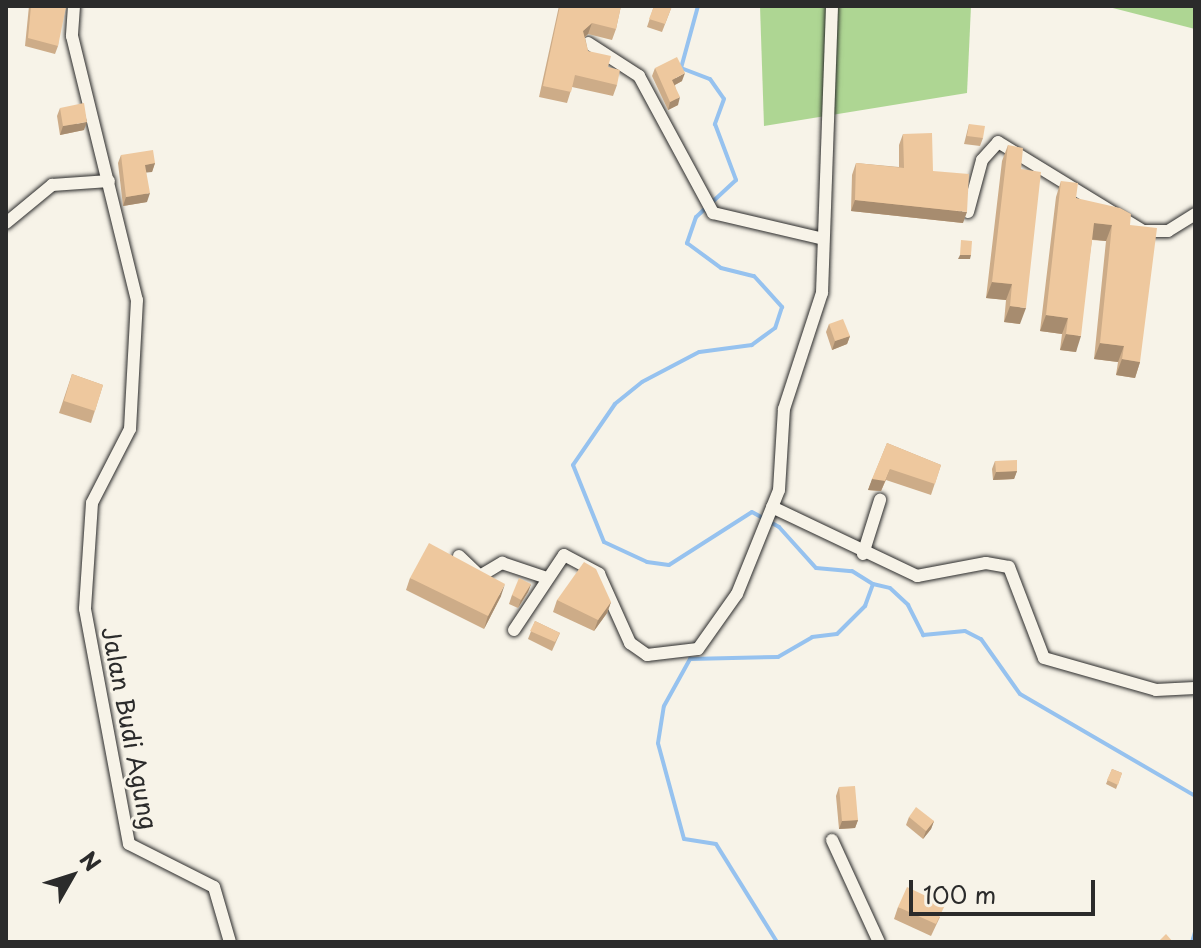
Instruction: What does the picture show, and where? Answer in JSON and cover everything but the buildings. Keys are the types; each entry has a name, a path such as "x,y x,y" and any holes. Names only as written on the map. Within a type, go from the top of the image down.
{"street":[{"name":"Jalan Budi Agung","path":"74,6 72,36 137,292 132,413 124,451 89,512 85,609 129,844 206,879 221,899 230,942"},
{"path":"514,630 564,555 581,559 613,595 639,653 690,652 718,628 781,481 784,409 819,313 832,6"},
{"path":"588,43 639,76 702,202 713,213 820,238"},
{"path":"968,212 982,160 998,142 1143,231 1168,231 1195,214"},
{"path":"6,223 52,185 109,181"},
{"path":"863,554 880,500"},
{"path":"770,510 863,554 922,577 1003,564 1020,582 1044,658 1156,690 1195,688"},
{"path":"459,556 480,576 502,563 547,578"},
{"path":"832,840 879,942"}],"green space":[{"path":"760,6 971,6 967,93 764,126"},
{"path":"1105,6 1195,6 1195,29"}],"waterway":[{"path":"698,6 681,68 710,79 724,99 715,124 736,180 696,217 687,243 721,268 754,276 782,307 775,328 752,345 699,352 642,382 615,404 573,465 604,542 647,562 669,565 752,512 779,527 816,568 852,571 873,584"},
{"path":"777,942 716,844 684,839 658,743 664,706 690,659 778,657 812,637 837,634 865,606 873,584 890,588 908,605 923,635 965,631 981,639 1020,694 1195,796"},
{"path":"1192,942 1195,932"}]}
